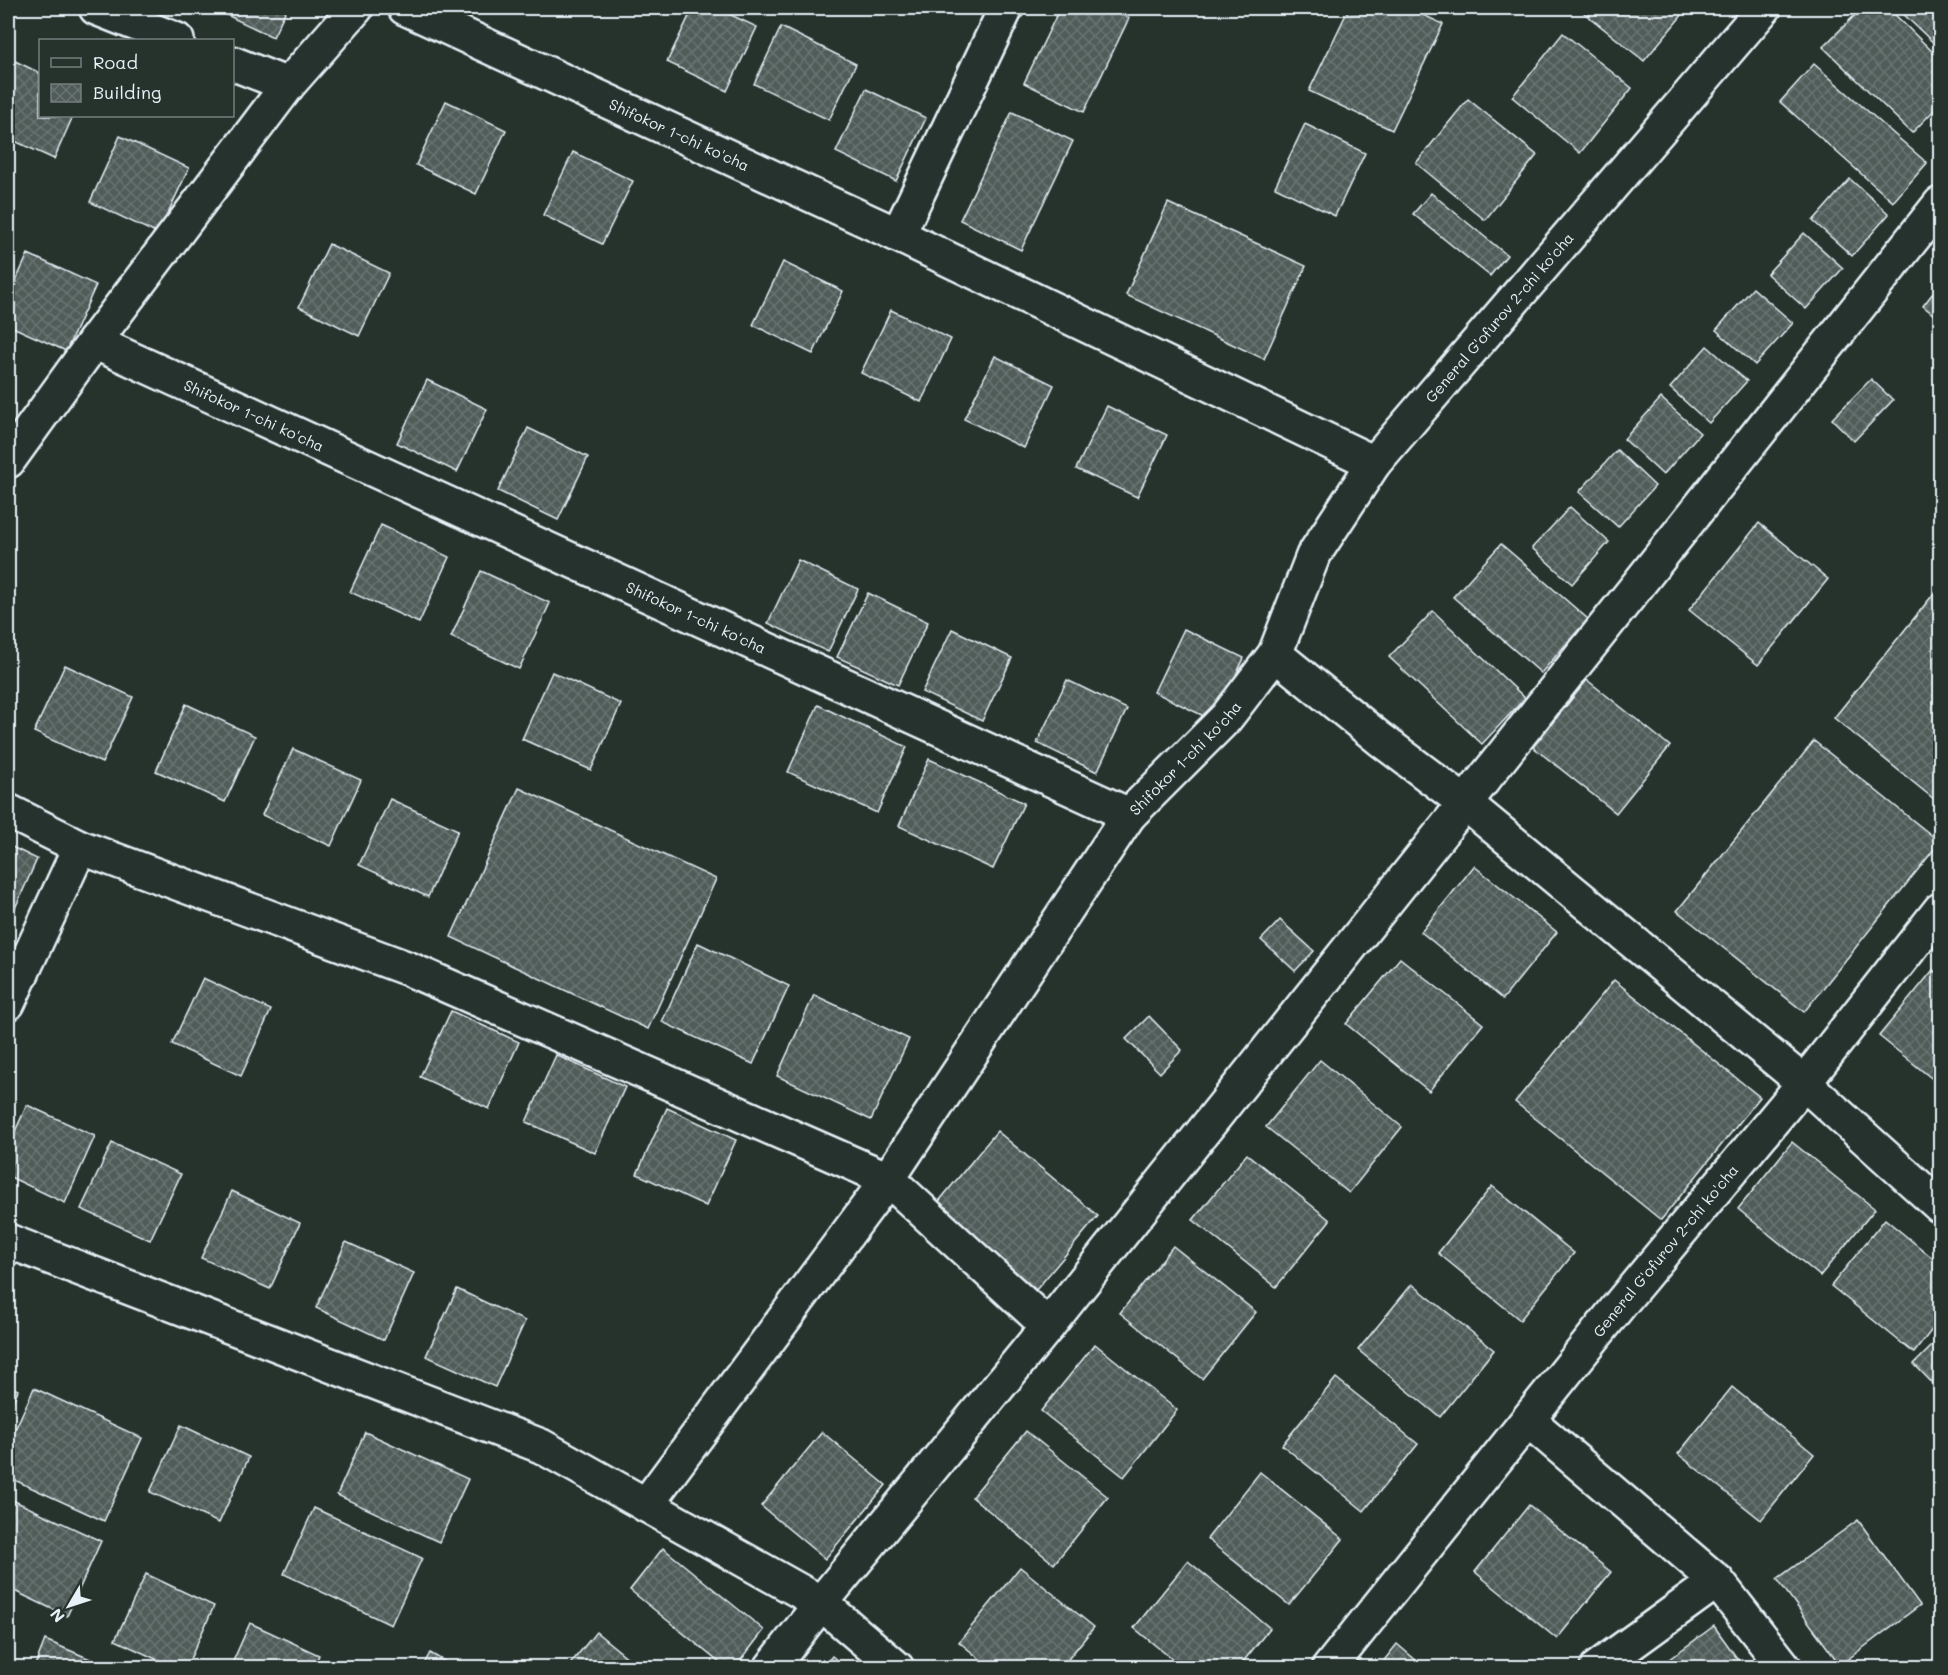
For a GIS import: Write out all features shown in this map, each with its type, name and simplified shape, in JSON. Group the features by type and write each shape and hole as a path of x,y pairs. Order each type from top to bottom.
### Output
{"street":[{"path":"96,8 174,39"},
{"path":"9,458 288,85 356,8"},
{"name":"Shifokor 1-chi ko'cha","path":"405,8 898,235 1374,463"},
{"path":"898,235 1006,8"},
{"name":"General G'ofurov 2-chi ko'cha","path":"1275,654 1313,556 1374,463 1764,8"},
{"path":"234,64 288,85"},
{"path":"771,1668 820,1603 1048,1326 1941,204"},
{"name":"Shifokor 1-chi ko'cha","path":"94,342 1129,815 1226,718 1275,654"},
{"path":"1275,654 1380,739 1465,803 1804,1083 1941,1206"},
{"path":"8,811 80,847 410,969 888,1179 1048,1326"},
{"path":"646,1505 888,1179 1129,815"},
{"path":"8,1003 80,847"},
{"name":"General G'ofurov 2-chi ko'cha","path":"1329,1668 1528,1420 1804,1083 1941,910"},
{"path":"8,1241 541,1446 820,1603 897,1668"},
{"path":"1528,1420 1717,1581 1785,1668"},
{"path":"1597,1668 1717,1581"}],"building":[{"path":"212,8 287,8 273,37"},
{"path":"693,8 716,8 757,27 727,91 667,62"},
{"path":"1060,8 1108,8 1129,18 1084,112 1024,83"},
{"path":"1349,8 1408,8 1443,24 1392,130 1309,91"},
{"path":"1578,8 1688,8 1644,61"},
{"path":"1862,8 1888,8 1940,59 1940,104 1912,133 1823,47"},
{"path":"1897,8 1940,8 1940,49"},
{"path":"781,27 856,64 829,120 754,84"},
{"path":"1563,33 1632,88 1580,153 1512,97"},
{"path":"15,61 39,73 39,117 73,117 54,159 8,138 8,77"},
{"path":"1814,64 1927,163 1893,202 1780,102"},
{"path":"866,89 926,118 896,181 836,152"},
{"path":"1468,99 1537,155 1485,220 1416,163"},
{"path":"446,101 506,130 476,194 416,165"},
{"path":"1012,112 1073,141 1021,250 960,220"},
{"path":"1305,124 1365,153 1335,216 1275,187"},
{"path":"120,136 189,168 158,234 90,202"},
{"path":"573,152 633,181 602,244 543,215"},
{"path":"1850,179 1889,214 1852,256 1813,221"},
{"path":"1431,193 1507,255 1490,276 1413,214"},
{"path":"1168,203 1306,266 1264,359 1126,295"},
{"path":"1804,233 1843,268 1806,309 1767,274"},
{"path":"329,244 389,273 359,336 299,307"},
{"path":"28,254 96,285 66,351 8,325 8,298"},
{"path":"783,262 843,291 813,354 753,325"},
{"path":"1940,284 1940,320 1923,306"},
{"path":"1753,288 1793,323 1755,365 1716,330"},
{"path":"891,310 951,339 921,402 861,373"},
{"path":"1707,346 1747,381 1709,423 1670,388"},
{"path":"995,356 1054,385 1024,448 964,419"},
{"path":"1871,379 1893,400 1854,441 1832,419"},
{"path":"427,380 487,409 457,472 397,443"},
{"path":"1661,398 1700,433 1663,475 1624,439"},
{"path":"1107,406 1167,435 1137,497 1076,469"},
{"path":"528,428 588,457 558,520 498,491"},
{"path":"1617,450 1655,486 1618,527 1579,492"},
{"path":"1570,507 1609,542 1572,584 1532,548"},
{"path":"1759,523 1828,579 1758,665 1689,610"},
{"path":"381,525 449,557 419,623 350,592"},
{"path":"1501,544 1588,619 1541,673 1453,597"},
{"path":"798,560 858,589 828,652 768,623"},
{"path":"481,571 550,603 519,669 451,637"},
{"path":"1940,586 1940,804 1834,718"},
{"path":"868,593 928,622 898,685 837,657"},
{"path":"1433,611 1525,698 1482,744 1389,657"},
{"path":"952,629 1012,658 982,721 922,692"},
{"path":"1184,629 1244,658 1214,721 1154,692"},
{"path":"65,665 133,697 102,763 34,732"},
{"path":"552,672 621,704 591,770 522,739"},
{"path":"1067,680 1127,709 1097,772 1037,743"},
{"path":"1587,680 1670,746 1616,813 1533,747"},
{"path":"186,704 255,736 225,802 156,771"},
{"path":"818,705 907,747 877,813 788,772"},
{"path":"1814,741 1940,842 1804,1012 1677,911"},
{"path":"293,749 361,780 331,846 262,815"},
{"path":"929,759 1024,803 993,869 899,826"},
{"path":"519,788 716,879 648,1029 451,937"},
{"path":"390,799 458,830 428,897 359,865"},
{"path":"8,845 37,859 8,924"},
{"path":"1474,866 1557,932 1503,999 1421,932"},
{"path":"1280,920 1314,951 1295,971 1261,940"},
{"path":"698,943 789,986 753,1064 662,1022"},
{"path":"1400,958 1483,1024 1429,1091 1346,1024"},
{"path":"1933,970 1940,975 1940,1085 1879,1036"},
{"path":"203,978 271,1010 241,1076 172,1044"},
{"path":"1614,980 1760,1097 1661,1220 1515,1102"},
{"path":"814,995 909,1039 871,1120 777,1076"},
{"path":"451,1011 519,1042 489,1109 420,1077"},
{"path":"1149,1016 1182,1050 1160,1073 1126,1039"},
{"path":"556,1055 625,1087 595,1153 526,1122"},
{"path":"1320,1060 1402,1127 1349,1193 1266,1127"},
{"path":"27,1105 95,1136 65,1203 8,1176 8,1147"},
{"path":"667,1108 736,1140 706,1206 637,1174"},
{"path":"997,1131 1098,1216 1036,1290 935,1206"},
{"path":"1792,1142 1875,1209 1820,1276 1738,1209"},
{"path":"112,1143 181,1174 150,1240 81,1209"},
{"path":"1247,1154 1330,1220 1276,1287 1193,1220"},
{"path":"1492,1186 1574,1253 1520,1320 1438,1253"},
{"path":"232,1191 300,1223 270,1289 201,1258"},
{"path":"1885,1219 1940,1264 1940,1319 1914,1353 1831,1286"},
{"path":"346,1242 414,1273 384,1340 316,1308"},
{"path":"1173,1246 1256,1312 1202,1379 1120,1313"},
{"path":"1412,1284 1494,1350 1440,1417 1358,1350"},
{"path":"457,1289 525,1321 495,1387 426,1356"},
{"path":"1940,1338 1940,1391 1914,1364"},
{"path":"1095,1344 1177,1410 1124,1477 1041,1411"},
{"path":"1336,1378 1418,1444 1364,1511 1282,1445"},
{"path":"8,1385 18,1390 8,1413"},
{"path":"1732,1387 1814,1454 1761,1520 1678,1454"},
{"path":"34,1388 142,1438 104,1521 8,1477 8,1445"},
{"path":"181,1425 249,1457 219,1523 150,1492"},
{"path":"1026,1431 1108,1497 1054,1564 972,1497"},
{"path":"365,1432 468,1479 439,1542 337,1495"},
{"path":"822,1432 886,1485 825,1559 761,1506"},
{"path":"1260,1472 1343,1539 1289,1605 1207,1539"},
{"path":"8,1498 101,1541 67,1616 8,1588"},
{"path":"1529,1505 1611,1572 1557,1639 1475,1572"},
{"path":"314,1508 422,1558 391,1625 284,1574"},
{"path":"1858,1520 1920,1605 1840,1665 1777,1579"},
{"path":"663,1548 764,1630 735,1668 726,1668 630,1590"},
{"path":"1188,1561 1270,1628 1238,1668 1183,1668 1134,1628"},
{"path":"1020,1567 1094,1627 1061,1668 991,1668 959,1642"},
{"path":"146,1574 214,1606 186,1668 175,1668 115,1640"},
{"path":"250,1623 319,1655 313,1668 230,1668"},
{"path":"1714,1626 1744,1668 1657,1668"},
{"path":"596,1632 640,1668 567,1668"},
{"path":"45,1640 102,1664 101,1668 34,1668"},
{"path":"1397,1644 1425,1668 1378,1668"},
{"path":"430,1653 456,1668 422,1668"},
{"path":"832,1656 846,1668 822,1668"}]}
